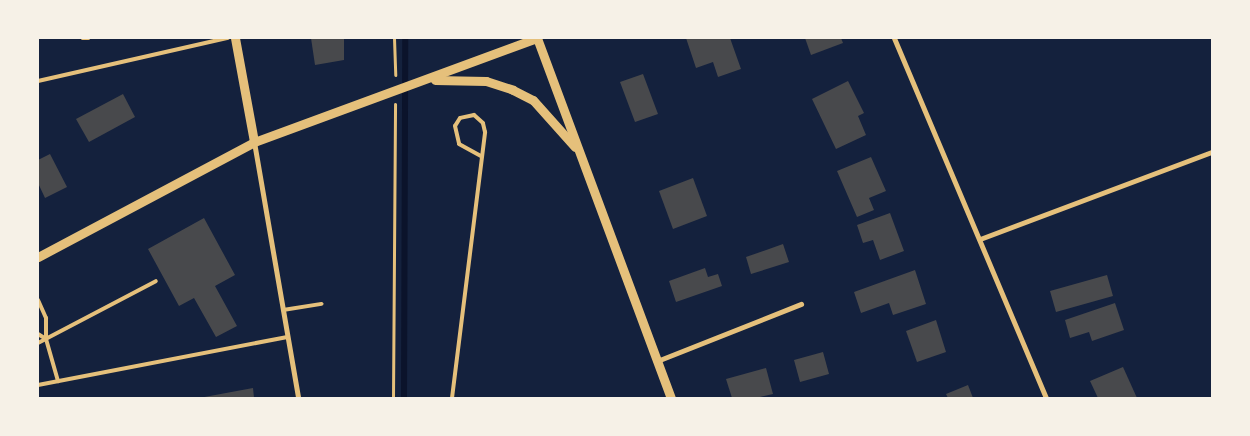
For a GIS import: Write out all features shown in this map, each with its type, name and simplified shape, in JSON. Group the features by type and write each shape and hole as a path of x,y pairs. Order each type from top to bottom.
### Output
{"street":[{"path":"235,38 298,398"},
{"path":"38,257 254,142 537,38 671,398"},
{"path":"894,38 1046,398"},
{"path":"425,80 486,81 513,90 545,111 579,152"},
{"path":"980,239 1212,152"},
{"path":"657,361 801,304"}],"lane":[{"path":"38,81 228,38"},
{"path":"452,398 481,156 483,123 474,115 460,118 455,126 459,144 481,156"},
{"path":"38,344 156,281"},
{"path":"38,300 46,318 46,339 58,381"},
{"path":"283,310 322,304"},
{"path":"38,334 46,339"},
{"path":"38,385 287,337"}],"path":[{"path":"82,38 88,38"},
{"path":"394,38 395,78"},
{"path":"393,398 395,96"}],"building":[{"path":"311,38 344,38 344,60 315,65"},
{"path":"686,38 730,38 741,69 718,77 713,62 696,68"},
{"path":"805,38 841,38 843,43 811,55"},
{"path":"643,74 658,114 635,122 620,82"},
{"path":"848,81 864,113 858,116 866,135 836,149 812,99"},
{"path":"123,94 135,117 89,142 76,119"},
{"path":"50,154 67,187 45,198 38,183 38,160"},
{"path":"871,157 886,191 869,198 874,210 857,217 837,171"},
{"path":"693,178 707,216 673,229 659,191"},
{"path":"890,213 904,251 880,260 873,240 863,243 857,225"},
{"path":"204,218 235,275 215,286 237,326 216,337 194,298 179,306 148,249"},
{"path":"783,244 789,262 751,274 746,257"},
{"path":"705,268 708,277 718,274 722,286 676,302 669,281"},
{"path":"915,270 926,304 893,315 889,303 861,313 854,292"},
{"path":"1107,275 1113,296 1056,312 1050,291"},
{"path":"1115,303 1124,330 1092,341 1089,332 1070,338 1065,320"},
{"path":"936,320 946,352 917,362 906,331"},
{"path":"823,352 829,374 800,382 794,360"},
{"path":"1123,367 1137,398 1098,398 1090,381"},
{"path":"766,368 773,394 756,398 732,398 726,379"},
{"path":"968,385 973,398 948,398 946,394"},
{"path":"253,388 254,398 199,398"}],"waterway":[{"path":"404,398 405,38"}]}
